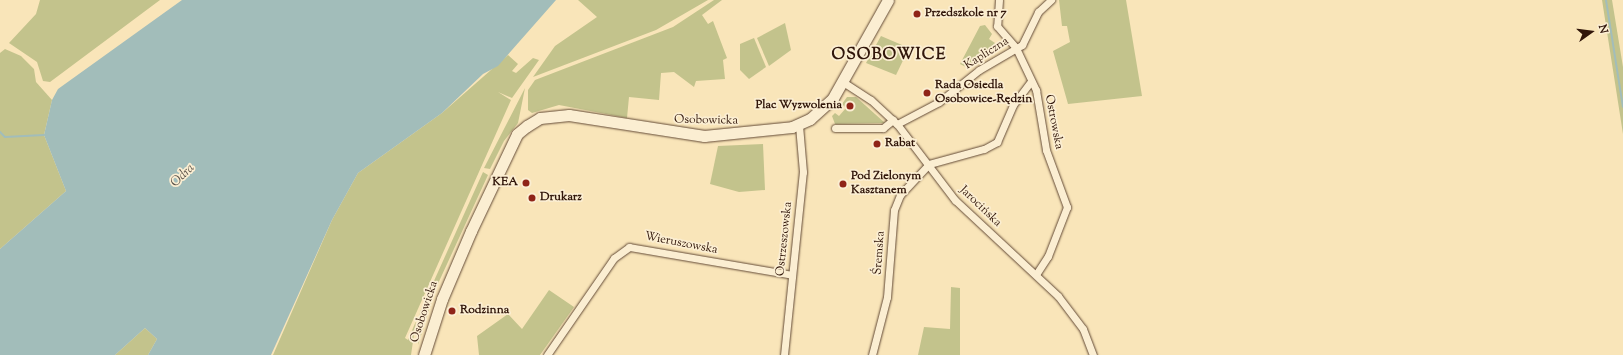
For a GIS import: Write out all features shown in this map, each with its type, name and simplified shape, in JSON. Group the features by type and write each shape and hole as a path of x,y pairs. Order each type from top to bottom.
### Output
{"street":[{"name":"Osobowicka","path":"425,355 450,279 511,147 527,126 540,118 580,115 653,131 704,136 769,132 799,125 825,107 843,82 888,0"},
{"name":"Ostrowska","path":"999,0 997,26 1016,48 1039,101 1046,150 1067,207 1048,256 1037,273"},
{"name":"Kapliczna","path":"895,122 939,102 979,70 1025,41 1038,12 1051,0"},
{"path":"929,164 994,144 1013,105 1031,81"},
{"name":"Jarocińska","path":"843,82 895,122 959,203 1037,273 1077,320 1093,355"},
{"path":"835,128 884,128 895,122"},
{"name":"Ostrzeszowska","path":"784,355 802,172 799,125"},
{"name":"Śremska","path":"872,355 887,297 896,203 917,174 929,164"},
{"name":"Wieruszowska","path":"546,355 614,258 629,247 792,275"}],"green space":[{"path":"40,0 160,0 50,82 43,81 37,62 9,43 36,14"},
{"path":"578,0 708,0 656,30 533,77 555,46 597,17"},
{"path":"714,0 722,0 702,15 708,24 713,21 727,58 723,60 725,79 696,81 694,87 674,72 661,73 659,100 629,97 627,118 559,105 532,113 528,110 528,90 535,80 673,27"},
{"path":"1059,0 1126,0 1142,96 1068,104 1053,51 1070,42 1067,26 1062,26"},
{"path":"1602,0 1612,0 1623,67 1623,134"},
{"path":"785,23 791,50 769,66 757,38"},
{"path":"985,25 992,34 989,39 995,43 987,54 982,52 980,60 975,57 972,67 968,68 960,64 980,26"},
{"path":"881,36 909,48 896,75 866,63"},
{"path":"754,38 766,67 749,79 740,70 740,44"},
{"path":"5,49 21,56 34,69 36,82 52,100 44,135 66,191 0,249 0,53"},
{"path":"508,55 518,64 512,71 516,73 533,58 539,60 512,98 498,92 511,100 405,338 408,340 416,321 411,355 273,355 332,220 358,173 442,113"},
{"path":"525,88 518,123 504,141 490,169 484,168"},
{"path":"847,97 856,97 885,123 835,124 832,116 835,113 839,116 846,108 842,104"},
{"path":"763,144 765,190 739,192 710,184 718,146"},
{"path":"483,172 488,175 436,288 418,345 420,312"},
{"path":"951,287 960,288 960,355 918,355 924,327 950,329"},
{"path":"549,290 574,307 540,355 479,355 477,336 508,314 522,329"},
{"path":"145,328 157,339 148,355 115,355"}],"water":[{"name":"Odra","path":"182,0 556,0 498,66 483,74 442,113 358,173 332,220 271,355 148,355 157,339 145,328 115,355 0,355 0,249 66,191 44,135 52,100 58,89"}],"waterway":[{"path":"1606,0 1623,107"},
{"path":"0,132 5,137 44,135"}],"place":[{"name":"Przedszkole nr 7","path":"917,14"},
{"name":"Rada Osiedla Osobowice-Rędzin","path":"927,93"},
{"name":"Plac Wyzwolenia","path":"850,106"},
{"name":"Rabat","path":"877,144"},
{"name":"KEA","path":"526,183"},
{"name":"Pod Zielonym Kasztanem","path":"843,184"},
{"name":"Drukarz","path":"532,198"},
{"name":"Rodzinna","path":"452,311"}],"district":[{"name":"OSOBOWICE","path":"889,56"}]}
